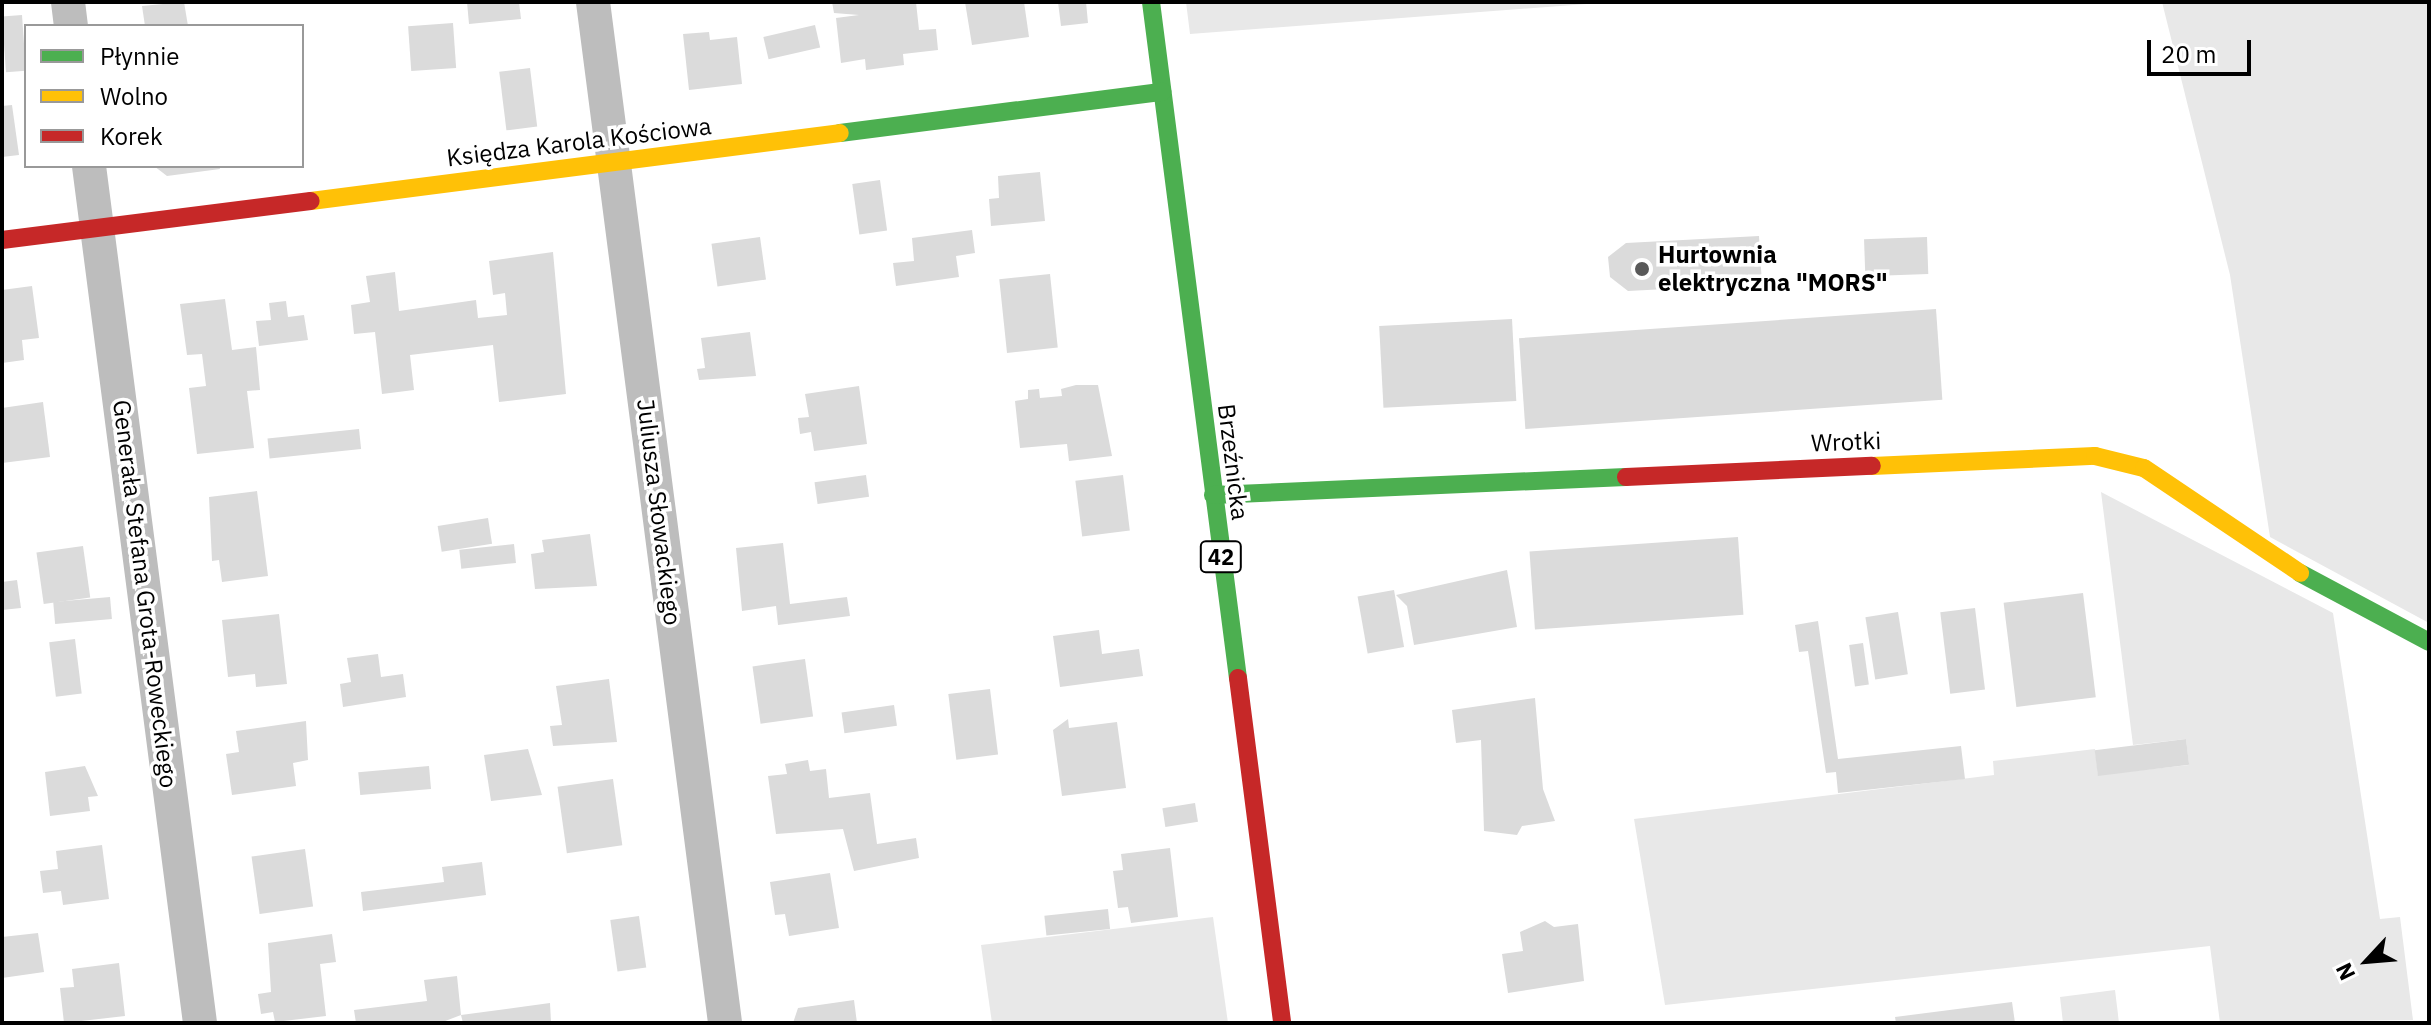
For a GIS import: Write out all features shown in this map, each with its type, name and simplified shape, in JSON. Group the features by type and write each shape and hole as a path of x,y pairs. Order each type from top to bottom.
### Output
{"street":[{"path":"68,2 71,24"},
{"name":"Juliusza Słowackiego","path":"593,2 725,1023"},
{"name":"Brzeźnicka","path":"1151,2 1282,1023"},
{"name":"Księdza Karola Kościowa","path":"2,240 1162,92"},
{"name":"Generała Stefana Grota-Roweckiego","path":"89,168 200,1023"},
{"name":"Wrotki","path":"1213,495 2095,456 2144,468 2274,559 2429,642"}],"shaded area":[{"path":"1186,2 1613,2 1190,34"},
{"path":"2162,2 2429,2 2429,623 2270,537 2230,275"},
{"path":"2101,492 2333,613 2380,919 2400,917 2413,1020 2220,1023 2210,946 1665,1005 1634,819 1994,775 1993,761 2095,749 2098,775 2189,765 2186,739 2133,745"},
{"path":"1213,917 1228,1023 992,1023 981,945"},
{"path":"2115,990 2119,1023 2063,1023 2060,997"}],"building":[{"path":"184,2 188,24 145,24 142,6"},
{"path":"467,2 519,2 521,19 469,24"},
{"path":"832,2 916,2 919,30 936,29 938,50 903,54 904,65 866,70 865,59 841,63 836,18 859,15 834,13"},
{"path":"965,2 1024,2 1029,37 972,45"},
{"path":"1058,2 1086,2 1088,23 1061,26"},
{"path":"22,15 24,71 6,72 2,16"},
{"path":"453,23 456,68 411,71 408,26"},
{"path":"815,25 820,47 769,59 763,37"},
{"path":"709,32 710,40 737,37 742,84 689,90 683,34"},
{"path":"530,68 537,127 506,130 499,72"},
{"path":"12,105 19,155 2,157 2,106"},
{"path":"157,168 220,169 167,176"},
{"path":"1040,172 1045,221 991,226 989,199 999,198 998,176"},
{"path":"880,180 887,231 859,234 852,184"},
{"path":"972,230 975,253 956,256 959,277 896,286 893,263 914,261 912,238"},
{"path":"1759,236 1762,284 1628,291 1610,277 1608,257 1626,243"},
{"path":"760,237 766,280 717,286 711,244"},
{"path":"1927,237 1928,274 1865,276 1864,239"},
{"path":"553,252 566,394 499,402 493,345 410,355 414,390 382,394 375,332 354,334 351,305 370,302 366,276 395,272 399,311 476,300 478,318 507,315 505,293 493,295 489,261"},
{"path":"1050,274 1058,348 1007,353 999,279"},
{"path":"32,286 39,338 22,340 24,360 2,363 2,290"},
{"path":"225,299 232,350 256,347 260,390 247,391 254,448 197,454 189,388 206,386 202,354 187,355 180,304"},
{"path":"286,301 288,317 304,315 308,340 259,346 256,321 271,320 269,303"},
{"path":"1936,309 1942,400 1525,429 1519,338"},
{"path":"1512,319 1516,401 1383,408 1379,326"},
{"path":"750,332 756,376 699,380 697,369 705,368 701,338"},
{"path":"1098,385 1112,456 1069,461 1067,444 1020,448 1015,401 1028,399 1028,390 1039,389 1040,398 1062,396 1061,389"},
{"path":"859,386 867,444 814,451 811,432 800,434 798,418 809,417 805,394"},
{"path":"43,402 50,457 2,463 2,408"},
{"path":"359,429 361,449 270,459 268,439"},
{"path":"866,475 869,497 818,504 815,482"},
{"path":"1123,475 1130,531 1082,536 1075,481"},
{"path":"257,491 268,576 222,582 219,560 212,561 209,497"},
{"path":"488,518 492,544 442,552 438,526"},
{"path":"590,534 597,586 535,589 531,554 544,552 542,540"},
{"path":"1738,537 1743,615 1535,629 1530,552"},
{"path":"783,543 790,604 847,597 850,616 778,625 776,606 742,611 736,548"},
{"path":"514,544 516,563 461,569 459,550"},
{"path":"83,546 90,597 44,604 36,553"},
{"path":"1507,570 1517,627 1414,645 1407,606 1396,595"},
{"path":"17,580 21,608 2,610 2,582"},
{"path":"1394,590 1404,647 1368,654 1358,596"},
{"path":"2083,593 2096,697 2016,707 2004,603"},
{"path":"110,597 112,619 55,624 53,602"},
{"path":"1975,608 1985,689 1950,694 1940,612"},
{"path":"1898,612 1908,674 1875,679 1865,617"},
{"path":"279,614 287,684 256,687 255,674 228,677 222,620"},
{"path":"1818,621 1838,759 1961,746 1965,779 1838,793 1836,772 1826,773 1808,651 1799,652 1795,625"},
{"path":"1099,630 1102,654 1139,649 1143,676 1060,687 1053,636"},
{"path":"75,639 82,694 56,697 49,642"},
{"path":"1863,643 1869,685 1855,687 1849,645"},
{"path":"378,654 381,677 403,674 406,697 343,707 340,684 351,682 347,658"},
{"path":"805,659 813,716 761,724 753,666"},
{"path":"609,679 617,742 553,746 550,726 562,725 556,686"},
{"path":"990,689 998,755 956,760 948,694"},
{"path":"1535,698 1543,789 1555,821 1522,826 1517,835 1484,831 1481,740 1456,743 1452,710"},
{"path":"894,705 897,726 844,733 842,712"},
{"path":"1068,719 1069,728 1117,722 1126,788 1062,796 1053,730"},
{"path":"306,721 308,760 293,763 296,786 232,795 226,754 239,752 236,731"},
{"path":"2186,739 2189,765 2098,776 2095,750"},
{"path":"528,749 542,795 491,801 484,755"},
{"path":"808,760 810,771 826,769 829,798 870,793 877,844 916,838 919,858 854,871 843,829 776,834 768,776 787,774 785,764"},
{"path":"85,766 98,796 88,797 90,811 50,816 45,772"},
{"path":"429,766 431,789 360,795 358,772"},
{"path":"613,779 622,845 567,853 558,787"},
{"path":"1195,803 1198,822 1165,827 1162,808"},
{"path":"102,845 109,899 63,905 61,891 43,893 40,871 58,869 56,851"},
{"path":"1170,848 1178,917 1131,923 1128,907 1118,908 1113,871 1123,870 1121,854"},
{"path":"305,849 313,906 260,914 252,857"},
{"path":"482,862 486,895 363,911 361,892 444,882 442,867"},
{"path":"830,873 839,928 789,936 785,914 775,915 770,882"},
{"path":"1108,909 1110,929 1046,936 1044,916"},
{"path":"639,916 646,967 618,972 610,920"},
{"path":"1545,921 1554,927 1578,924 1584,981 1508,993 1502,954 1523,951 1520,932"},
{"path":"38,933 44,972 2,978 2,937"},
{"path":"332,934 336,962 320,964 326,1016 275,1022 273,1012 261,1014 258,994 271,992 268,943"},
{"path":"119,963 125,1016 64,1023 60,988 74,987 72,969"},
{"path":"457,976 461,1015 440,1023 356,1023 354,1010 427,1001 424,980"},
{"path":"854,1000 857,1023 793,1023 798,1008"},
{"path":"2012,1002 2015,1023 1896,1023 1895,1017"},
{"path":"550,1003 551,1023 463,1023 461,1015"}],"traffic: fast":[{"path":"1151,2 1238,678"},
{"path":"840,133 1162,92"},
{"path":"1213,495 1626,477"},
{"path":"2300,573 2429,642"}],"traffic: slow":[{"path":"311,201 840,133"},
{"path":"1872,466 2095,456 2144,468 2300,573"}],"traffic: jam":[{"path":"2,240 311,201"},
{"path":"1626,477 1872,466"},
{"path":"1238,678 1282,1023"}],"place":[{"name":"Hurtownia elektryczna \"MORS\"","path":"1642,269"}]}
